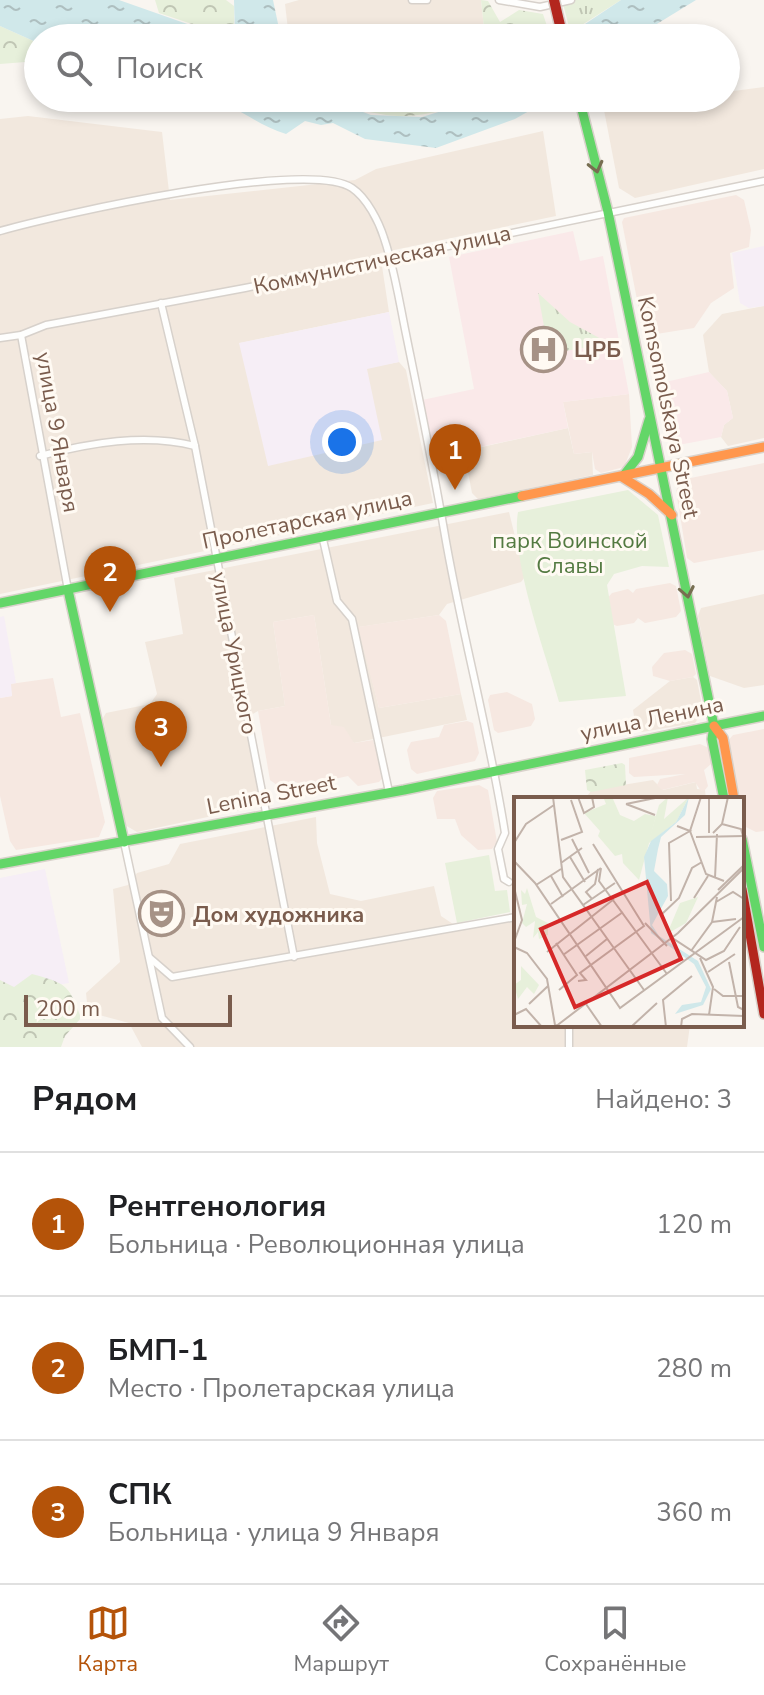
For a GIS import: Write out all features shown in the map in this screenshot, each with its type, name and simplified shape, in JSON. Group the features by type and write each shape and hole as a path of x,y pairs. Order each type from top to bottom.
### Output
{"main road":[{"path":"554,0 560,24"},
{"name":"Komsomolskaya Street","path":"583,112 608,212 714,726"},
{"path":"649,420 633,468 622,477 649,494 672,515"},
{"name":"Пролетарская улица","path":"0,603 764,447"},
{"name":"улица 9 Января","path":"68,590 124,842"},
{"name":"улица Ленина","path":"494,771 764,716"},
{"path":"714,726 712,739 724,797"},
{"path":"714,726 723,738 734,797"},
{"name":"Lenina Street","path":"0,864 494,771"},
{"path":"744,849 764,947"},
{"path":"744,900 764,1014"}],"street":[{"path":"412,0 427,0"},
{"path":"499,0 540,7 571,0"},
{"path":"0,231 142,199 317,179 344,185 365,201 379,226 389,257 494,771 505,833 498,849 504,879 509,882"},
{"name":"Коммунистическая улица","path":"0,338 21,335 46,325 764,181"},
{"name":"улица Урицкого","path":"161,303 195,446 294,957"},
{"name":"улица 9 Января","path":"21,335 40,456 68,590"},
{"path":"40,456 125,441 175,441 195,446"},
{"path":"322,535 337,601 352,619 389,792"},
{"name":"улица 9 Января","path":"124,842 162,1018 190,1047"},
{"path":"150,958 172,977 514,916"}],"shaded area":[{"path":"299,0 481,0 484,24 287,24 285,4"},
{"path":"764,87 764,169 635,198 619,188 604,112 740,112 740,90"},
{"path":"28,116 162,132 170,200 355,180 376,169 543,131 556,216 380,253 389,312 240,343 367,368 399,362 406,370 433,503 0,594 0,119"},
{"path":"736,195 744,200 751,230 749,247 730,253 734,288 711,303 694,328 644,336 622,222 624,218"},
{"name":"ЦРБ","path":"573,231 580,261 603,256 629,394 563,402 568,428 434,457 422,400 474,389 449,257"},
{"path":"764,246 764,306 749,308 740,303 732,253"},
{"path":"764,306 764,438 728,446 721,437 724,425 733,418 727,391 709,372 703,335 722,314"},
{"path":"389,312 399,362 367,369 382,440 268,466 239,343"},
{"path":"709,372 727,391 733,418 724,425 721,437 673,446 665,439 657,391 661,383"},
{"path":"629,394 632,447 624,467 601,473 595,469 592,452 574,454 563,402"},
{"path":"568,428 574,454 592,452 593,475 478,499 472,493 464,451"},
{"path":"764,463 764,550 694,563 687,558 676,491 681,480"},
{"path":"509,512 525,577 521,582 447,604 439,615 359,627 379,708 461,694 467,720 354,743 331,725 314,615 273,622 285,706 258,711 244,719 259,797 255,807 137,832 125,825 103,718 106,713 150,704 157,694 145,642 183,634 174,578"},
{"path":"670,583 676,586 681,611 676,617 645,623 638,618 634,623 617,626 610,623 606,600 612,593 628,589 633,593 636,589"},
{"path":"764,594 764,685 744,688 710,676 698,616 701,608"},
{"path":"314,615 331,725 344,727 354,743 373,740 384,776 379,782 358,786 348,776 303,786 296,782 277,785 270,780 258,711 285,706 273,622"},
{"path":"439,615 446,621 461,694 379,708 358,627"},
{"path":"4,616 16,683 11,684 12,696 0,698 0,617"},
{"path":"685,650 692,654 696,674 693,677 670,681 653,676 652,667 664,653"},
{"path":"693,677 697,680 703,711 695,723 642,732 636,728 633,710 670,681"},
{"path":"53,678 61,717 80,713 105,822 99,837 16,850 10,841 0,796 0,698 12,696 10,684"},
{"path":"507,692 532,704 535,719 531,726 498,733 494,730 488,700 490,695"},
{"path":"467,721 473,723 479,753 475,761 417,774 411,769 407,750 411,742 439,737 444,725"},
{"path":"764,729 764,831 756,832 746,827 744,797 739,797 727,742 733,735"},
{"path":"700,744 709,748 711,764 704,770 708,786 705,790 701,791 695,782 662,790 657,785 660,779 685,774 634,777 629,773 629,758"},
{"path":"653,780 663,790 696,782 697,789 705,790 706,797 582,797 592,790"},
{"path":"479,785 488,790 497,842 492,849 478,850 461,835 455,819 437,819 433,798 437,791"},
{"path":"316,817 317,843 330,894 361,901 434,886 441,916 459,928 514,920 514,1027 690,1027 687,1047 142,1047 129,1023 88,1012 86,993 120,962 113,889 128,885 137,873 169,864 180,844"},
{"path":"45,869 69,983 0,996 0,878"}],"green space":[{"path":"155,0 226,0 234,6 234,24 192,24 159,13"},
{"path":"481,0 488,1 500,22 519,10 543,14 546,24 484,24"},
{"path":"562,0 621,0 583,24 568,24"},
{"path":"0,26 24,37 24,62 0,64"},
{"path":"370,112 436,112 422,115"},
{"path":"538,293 570,322 603,340 604,344 549,354"},
{"name":"парк Воинской Славы","path":"628,490 658,515 669,567 642,566 614,574 607,585 626,696 559,702 524,580 519,555 518,512"},
{"path":"625,765 626,785 591,792 587,790 585,770"},
{"path":"489,855 495,891 507,890 510,912 457,923 445,863"},
{"path":"32,974 64,986 81,1018 65,1036 61,1047 0,1047 0,980 14,987"}],"water":[{"path":"0,0 119,0 187,24 24,24 24,37 0,26"},
{"path":"234,0 273,0 278,24 235,24"},
{"path":"621,0 696,0 657,24 585,24"},
{"path":"242,112 363,112 422,117 438,112 527,112 436,148 365,139 333,123 321,125 305,121 286,134"}],"traffic: fast":[{"path":"583,112 608,212 714,726 712,739 724,797"},
{"path":"624,475 638,457 649,420"},
{"path":"0,603 522,496"},
{"path":"68,590 124,842"},
{"path":"714,726 764,716"},
{"path":"0,864 404,790 714,726"},
{"path":"744,849 764,947"}],"traffic: slow":[{"path":"522,496 764,447"},
{"path":"622,477 649,494 672,515"},
{"path":"714,726 723,738 734,797"}],"traffic: jam":[{"path":"554,0 560,24"},
{"path":"744,900 764,1014"}],"place":[{"name":"ЦРБ","path":"543,349"},
{"name":"Рентгенология","path":"455,490"},
{"name":"БМП-1","path":"110,612"},
{"name":"СПК","path":"161,767"},
{"name":"Дом художника","path":"162,914"}]}
